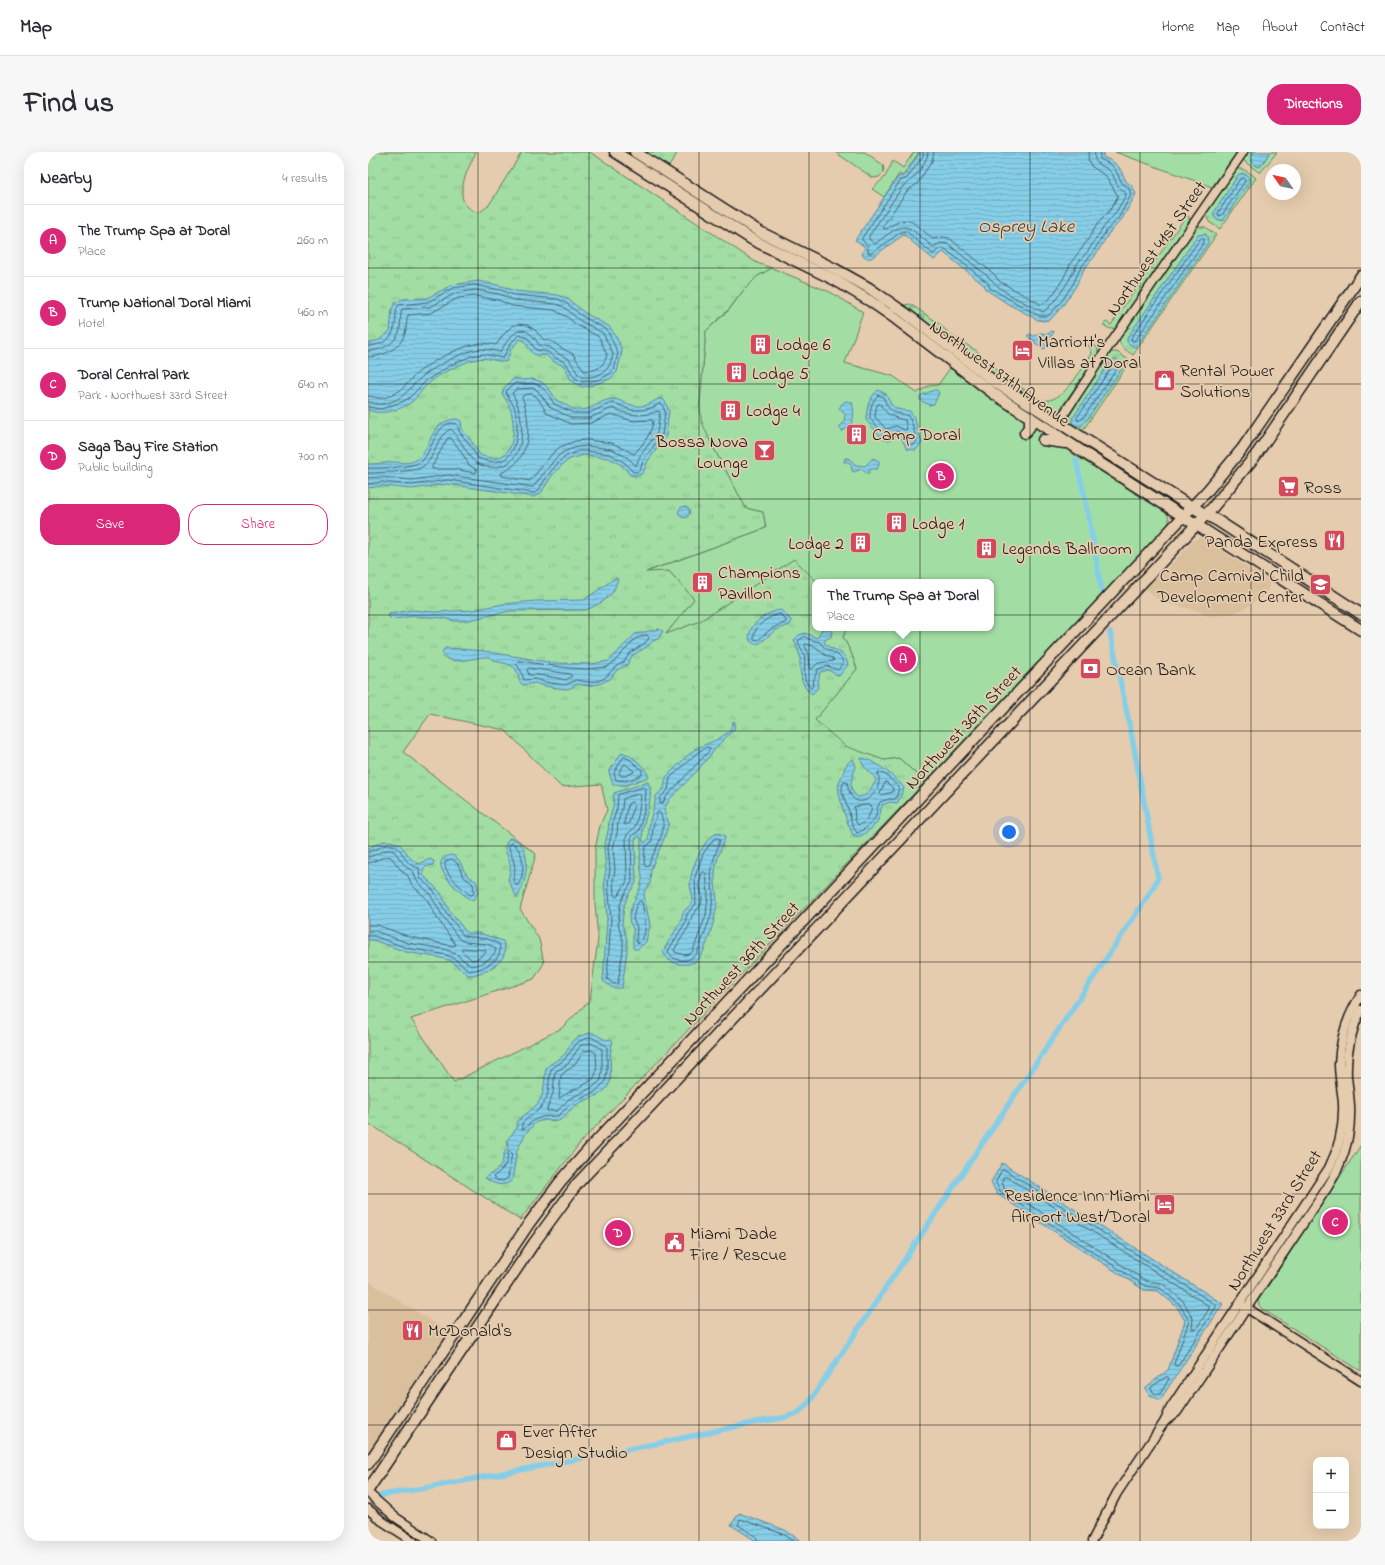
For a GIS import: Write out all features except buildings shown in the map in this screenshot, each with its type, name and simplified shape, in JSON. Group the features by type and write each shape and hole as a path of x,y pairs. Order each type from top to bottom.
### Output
{"main road":[{"name":"Northwest 87th Avenue","path":"615,152 753,240 882,303 985,388 1069,444 1361,630"},
{"name":"Northwest 87th Avenue","path":"635,152 760,232 835,269 984,375 1361,614"},
{"name":"Northwest 36th Street","path":"522,1234 562,1179 670,1062 1193,507 1234,459 1361,276"},
{"name":"Northwest 36th Street","path":"534,1243 577,1184 1206,515 1247,468 1361,301"},
{"path":"1284,414 1280,408 1285,387"},
{"path":"1026,433 1030,426 1030,417"},
{"path":"1043,440 1069,444"},
{"path":"1098,462 1115,465 1127,471 1134,471"},
{"path":"1133,592 1132,585 1138,566"},
{"path":"1123,602 1126,588 1124,580"},
{"path":"1326,608 1333,597"},
{"path":"934,782 944,793"},
{"path":"827,896 837,907"},
{"path":"774,952 784,963"},
{"path":"718,1012 728,1022"},
{"path":"670,1062 680,1073"},
{"path":"368,1464 522,1234 534,1243 368,1492"},
{"path":"486,1288 486,1302 490,1309"},
{"path":"459,1329 466,1331 478,1327"},
{"path":"459,1329 461,1337 460,1353"},
{"path":"438,1360 450,1368"}],"street":[{"name":"Northwest 41st Street","path":"1058,423 1107,349 1243,152"},
{"name":"Northwest 33rd Street","path":"1092,1541 1118,1493 1165,1421 1177,1412 1320,1184 1333,1160 1339,1141 1342,1122 1339,1074 1341,1045 1348,1022 1361,995"},
{"name":"Northwest 33rd Street","path":"1243,1306 1329,1184 1343,1157 1347,1144 1350,1121 1347,1073 1348,1051 1354,1025 1361,1010"},
{"path":"1243,1306 1361,1381"},
{"path":"368,1492 398,1519 431,1541"},
{"path":"368,1509 382,1521 413,1541"}],"shaded area":[{"path":"1201,537 1269,582 1268,589 1258,600 1244,609 1230,614 1213,616 1165,603 1147,590 1146,587 1154,579 1164,572 1195,539"},
{"path":"368,1281 449,1332 368,1453"}],"green space":[{"path":"368,152 476,152 464,180 462,195 464,202 468,207 479,213 489,205 522,152 590,152 757,263 772,268 758,276 743,291 730,308 706,331 700,404 712,445 746,508 763,512 766,528 648,571 669,571 694,599 667,633 700,621 795,558 814,579 812,579 812,631 846,631 843,637 851,652 857,669 816,719 884,760 899,758 925,782 581,1142 520,1220 368,1123","holes":["430,714 505,730 561,787 601,784 607,810 600,825 595,850 595,903 598,939 590,1000 562,1028 454,1082 411,1019 534,979 544,963 539,939 520,909 536,854 403,752"]},
{"path":"643,152 678,152 668,168"},
{"path":"835,152 865,152 883,165 884,172 879,177 873,178"},
{"path":"914,152 919,152 903,176 899,174 884,197 872,189 885,177 893,161 903,168"},
{"path":"1115,152 1237,152 1212,187"},
{"path":"1246,152 1254,152 1250,159 1260,167 1270,152 1277,152 1267,164 1265,164 1265,167 1260,173 1244,161 1243,157"},
{"path":"1236,169 1245,170 1256,178 1220,229 1209,222 1205,213 1232,172"},
{"path":"1184,214 1189,217 1190,221 1116,328 1111,329 1103,325 1106,322 1111,325 1184,219 1182,217"},
{"path":"1197,226 1205,227 1216,235 1133,355 1121,345 1119,339 1120,336 1193,229"},
{"path":"772,268 830,292 863,312 845,363 893,376 917,393 928,386 938,385 950,368 1041,430 1059,445 1166,513 1169,518 1166,527 925,782 899,758 884,760 845,746 815,720 857,669 851,652 843,637 846,631 994,631 994,579 814,579 794,559 700,621 666,634 694,599 669,571 646,572 766,528 763,512 746,508 712,445 701,420 700,404 706,331 729,310 743,291 758,276"},
{"path":"910,304 937,322 952,336 977,351 996,370 1025,390 1018,393 900,306"},
{"path":"1091,343 1097,347 1097,356 1058,412 1054,414 1018,393 1025,390 1041,400 1049,400 1057,397 1071,384 1092,354 1091,349 1088,346"},
{"path":"1117,352 1130,361 1081,433 1068,423 1068,418 1108,354"},
{"path":"1361,1145 1361,1371 1262,1309 1258,1301"}],"water":[{"name":"Osprey Lake","path":"920,152 1104,152 1103,157 1112,161 1119,167 1126,181 1132,186 1136,194 1122,219 1109,233 1095,256 1084,269 1076,286 1064,304 1051,319 1044,321 1038,320 1008,304 985,289 985,286 943,252 934,260 904,235 871,258 862,255 865,247 855,240 898,177 904,176"},
{"path":"1254,152 1270,152 1260,167 1254,165 1250,158"},
{"path":"1242,173 1247,175 1249,182 1223,221 1216,219 1213,214 1238,175"},
{"path":"1206,234 1208,243 1137,346 1134,347 1127,342 1127,338 1198,235"},
{"path":"478,281 502,286 515,291 558,295 568,299 585,313 610,327 619,342 622,352 617,372 610,379 590,386 582,387 571,380 564,366 552,361 546,355 533,354 525,342 520,339 511,349 507,361 504,362 484,358 471,361 438,376 426,386 414,400 404,407 386,412 374,412 368,410 368,343 379,340 390,331 392,309 395,303 403,299 427,298 452,285"},
{"path":"1051,331 1054,332 1047,342 1049,344 1043,349 1027,336 1029,334 1034,336 1041,333 1048,334"},
{"path":"1116,359 1122,363 1123,367 1086,421 1080,427 1072,423 1072,419 1111,360"},
{"path":"514,378 523,380 533,379 542,382 550,390 557,401 577,410 587,409 603,401 612,399 641,406 647,405 661,398 665,401 669,411 666,436 648,461 643,473 638,476 630,475 623,466 609,458 584,455 570,459 562,465 551,477 541,493 534,497 447,484 412,489 382,486 368,488 368,464 393,462 406,463 414,461 424,452 437,428 443,423 451,420 457,419 461,421 462,429 480,455 489,458 502,456 511,445 513,438 513,421 510,408 502,394 504,388"},
{"path":"878,390 886,394 892,405 897,409 910,411 916,422 922,443 916,450 907,449 901,438 896,435 889,441 883,439 866,420 869,404 872,397"},
{"path":"937,390 939,393 934,404 929,405 920,400 920,396"},
{"path":"845,401 852,402 854,415 852,423 842,431 840,426 844,423 845,414 839,409"},
{"path":"845,458 848,458 856,465 865,466 873,458 879,461 879,465 877,469 870,469 868,474 861,469 855,472 852,471 851,464 844,462"},
{"path":"684,506 688,508 690,512 688,516 684,518 680,516 678,512 680,508"},
{"path":"615,578 618,579 613,592 604,601 586,610 510,611 464,621 414,616 395,619 388,616 389,614 412,610 434,612 472,610 503,604 536,601 584,600"},
{"path":"781,610 792,621 790,625 776,630 760,643 755,644 750,641 749,635 754,624 764,616"},
{"path":"659,629 663,631 658,639 632,656 627,665 617,670 610,679 599,684 588,686 577,684 571,688 565,689 535,683 523,685 513,667 488,657 456,661 445,657 442,652 445,648 449,648 483,651 554,663 591,664 609,661 635,634"},
{"path":"821,631 831,631 831,636 824,642 831,648 841,653 848,665 839,676 828,670 820,672 817,689 812,694 806,689 802,681 800,656 794,640 799,635 805,633 817,638"},
{"path":"733,721 735,722 734,730 722,741 697,771 669,800 664,810 669,823 651,869 650,884 645,890 644,895 650,925 646,942 638,949 634,949 633,947 633,928 629,918 642,881 640,863 641,838 639,836 635,839 636,883 628,895 624,906 622,924 627,939 627,951 622,988 613,988 603,981 607,919 604,880 606,870 604,848 613,807 614,793 648,782 650,788 650,800 643,832 643,842 646,842 656,796 664,788 666,777 695,749 718,739 730,731"},
{"path":"622,752 631,756 638,762 649,777 626,785 613,785 609,772"},
{"path":"861,758 866,759 884,769 904,788 897,803 890,802 883,805 880,816 874,826 859,837 853,835 843,809 839,794 839,782 846,766 853,759 856,766 851,783 852,790 858,797 866,795 876,780 865,767 861,761"},
{"path":"718,833 724,835 725,838 715,873 717,903 713,925 707,943 704,951 697,961 686,964 674,963 667,958 663,951 681,921 683,912 693,902 690,883 695,862 707,841"},
{"path":"509,838 517,841 523,847 526,854 526,873 524,883 517,898 508,880 510,867 505,849"},
{"path":"384,841 398,843 414,861 419,864 430,859 434,861 433,865 425,867 423,875 441,893 449,910 467,933 479,933 503,941 505,951 500,961 496,965 486,971 469,976 451,961 406,952 373,940 368,940 368,848"},
{"path":"452,855 458,859 468,876 477,882 478,893 474,899 471,900 459,891 446,877 442,870 441,863 444,858"},
{"path":"591,1032 606,1040 611,1039 613,1041 611,1051 610,1081 608,1086 601,1093 575,1106 559,1121 546,1120 536,1122 526,1133 517,1150 512,1181 502,1185 485,1178 501,1165 504,1153 508,1147 507,1140 517,1128 517,1121 533,1108 540,1099 544,1088 546,1068 565,1054 574,1039"},
{"path":"1002,1163 1223,1304 1160,1400 1150,1395 1145,1388 1168,1370 1185,1321 1177,1307 1158,1291 1144,1290 997,1194 991,1182"},
{"path":"739,1513 785,1530 801,1541 756,1541 731,1525"}],"waterway":[{"path":"1076,460 1086,502 1102,592"},
{"path":"382,1495 655,1444 757,1422 783,1418 798,1413 810,1401 1152,890 1158,878 1133,742 1110,632"}],"place":[{"name":"Lodge 6","path":"761,344"},
{"name":"Marriott's Villas at Doral","path":"1022,351"},
{"name":"Lodge 5","path":"737,373"},
{"name":"Rental Power Solutions","path":"1164,380"},
{"name":"Lodge 4","path":"731,410"},
{"name":"Camp Doral","path":"856,434"},
{"name":"Bossa Nova Lounge","path":"764,451"},
{"name":"Trump National Doral Miami","path":"941,476"},
{"name":"Ross","path":"1289,487"},
{"name":"Lodge 1","path":"896,523"},
{"name":"Panda Express","path":"1334,541"},
{"name":"Lodge 2","path":"860,543"},
{"name":"Legends Ballroom","path":"986,548"},
{"name":"Champions Pavillon","path":"703,582"},
{"name":"Camp Carnival Child Development Center","path":"1320,585"},
{"name":"The Trump Spa at Doral","path":"903,659"},
{"name":"Ocean Bank","path":"1091,669"},
{"name":"Residence Inn Miami Airport West/Doral","path":"1165,1205"},
{"name":"Doral Central Park","path":"1335,1222"},
{"name":"Saga Bay Fire Station","path":"618,1233"},
{"name":"Miami Dade Fire / Rescue","path":"675,1243"},
{"name":"McDonald's","path":"413,1330"},
{"name":"Ever After Design Studio","path":"506,1441"}]}
